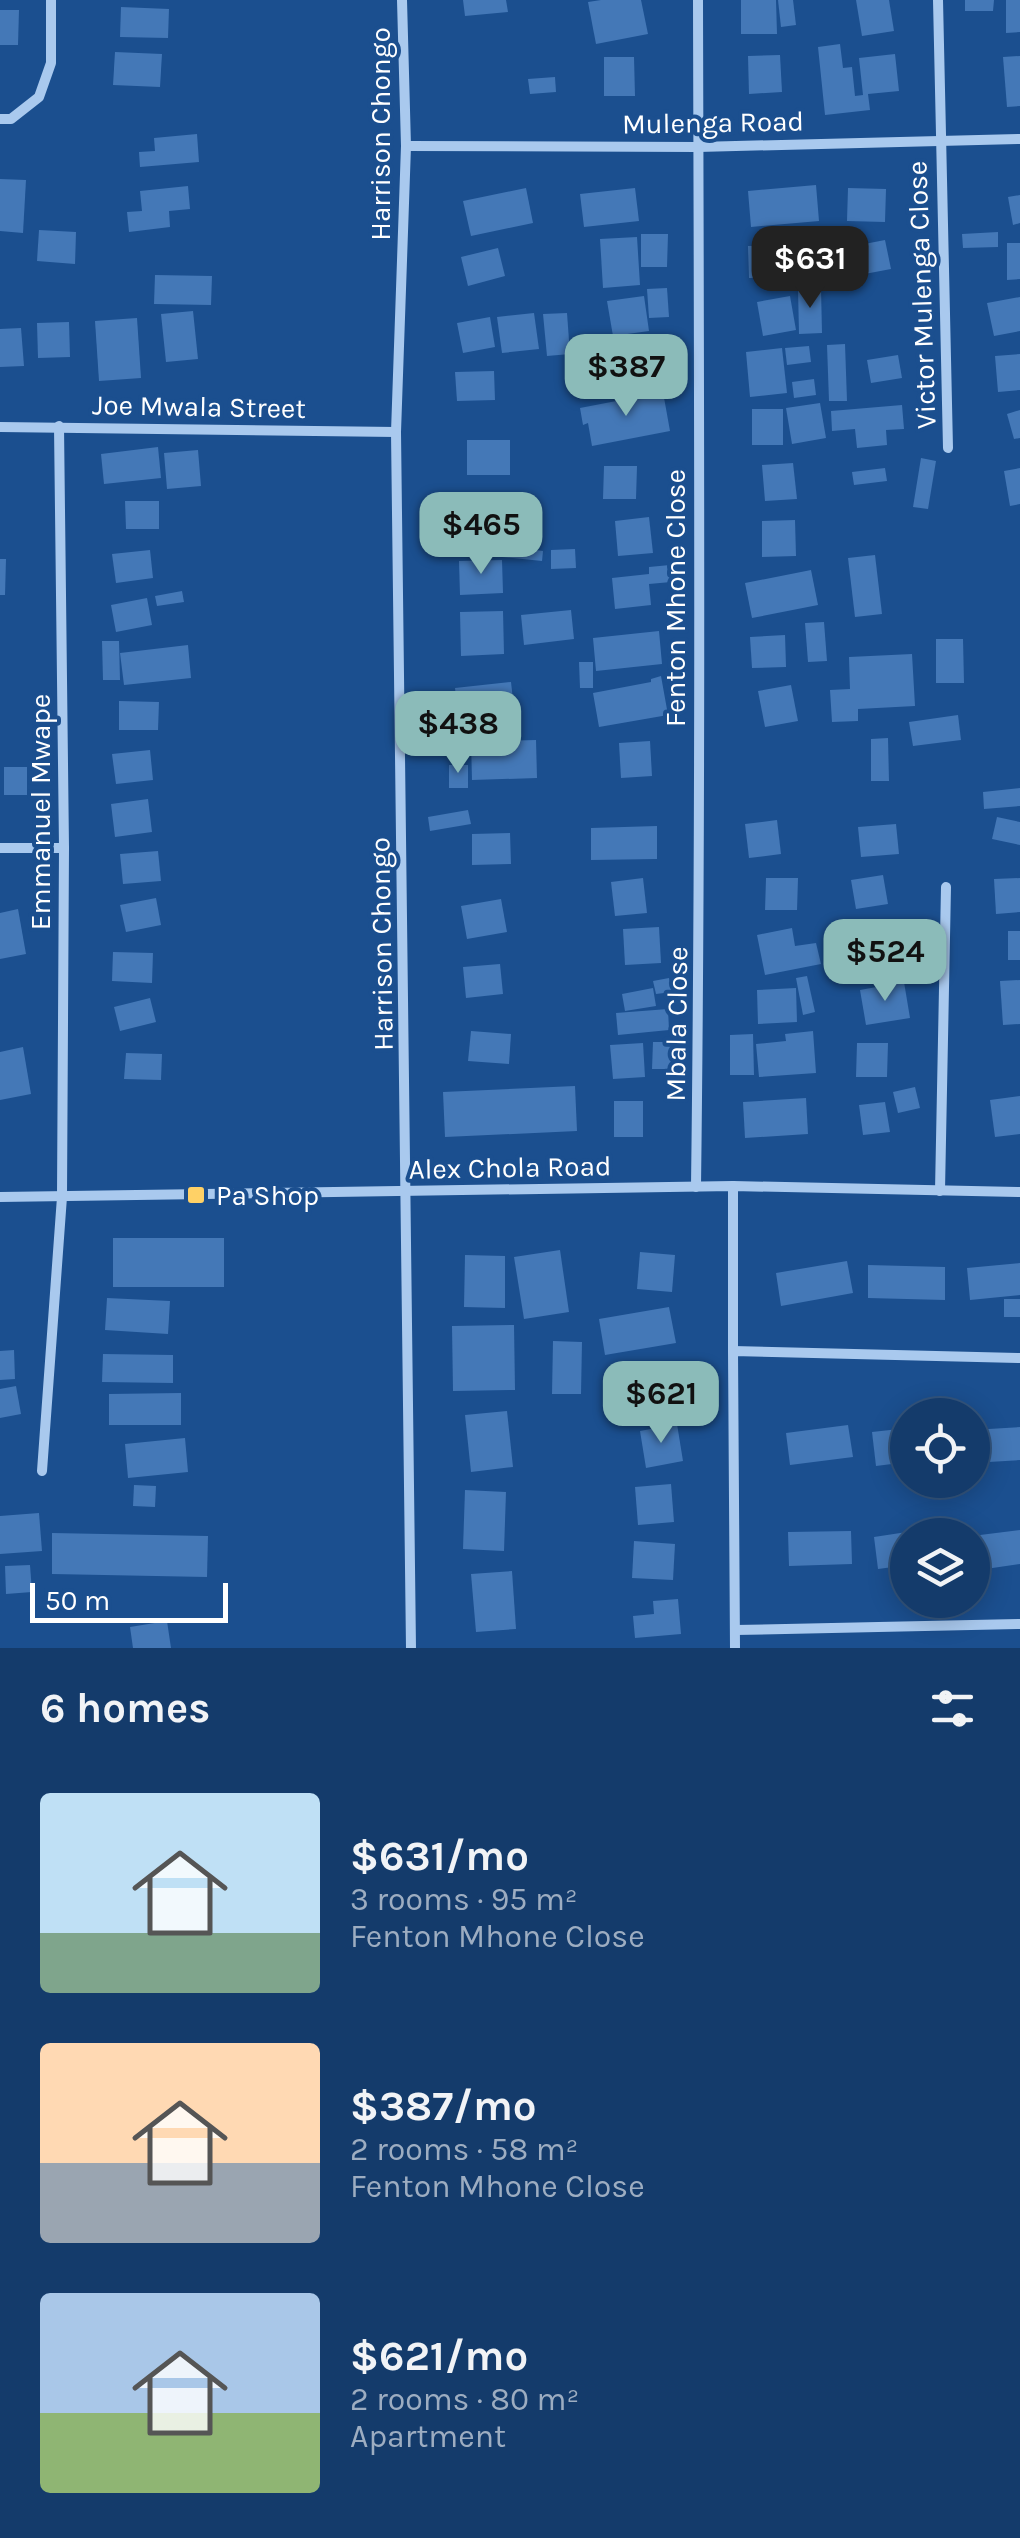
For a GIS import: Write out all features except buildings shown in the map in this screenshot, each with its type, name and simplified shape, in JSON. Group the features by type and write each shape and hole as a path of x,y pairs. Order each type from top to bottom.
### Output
{"street":[{"path":"0,118 10,118 40,96 51,62 51,0"},
{"name":"Harrison Chongo","path":"402,0 406,146 396,432 411,1648"},
{"name":"Fenton Mhone Close","path":"698,0 700,860"},
{"name":"Victor Mulenga Close","path":"938,0 948,448"},
{"name":"Mulenga Road","path":"406,146 698,147 1020,140"},
{"name":"Emmanuel Mwape","path":"42,1471 62,1197 60,426"},
{"name":"Joe Mwala Street","path":"0,427 396,432"},
{"path":"0,848 64,848"},
{"name":"Mbala Close","path":"696,1188 700,860"},
{"path":"940,1191 946,887"},
{"path":"734,1186 735,1648"},
{"name":"Alex Chola Road","path":"0,1197 734,1186 1020,1192"},
{"path":"733,1351 1020,1358"},
{"path":"736,1630 1020,1624"}],"place":[{"name":"Pa Shop","path":"196,1195"}]}
